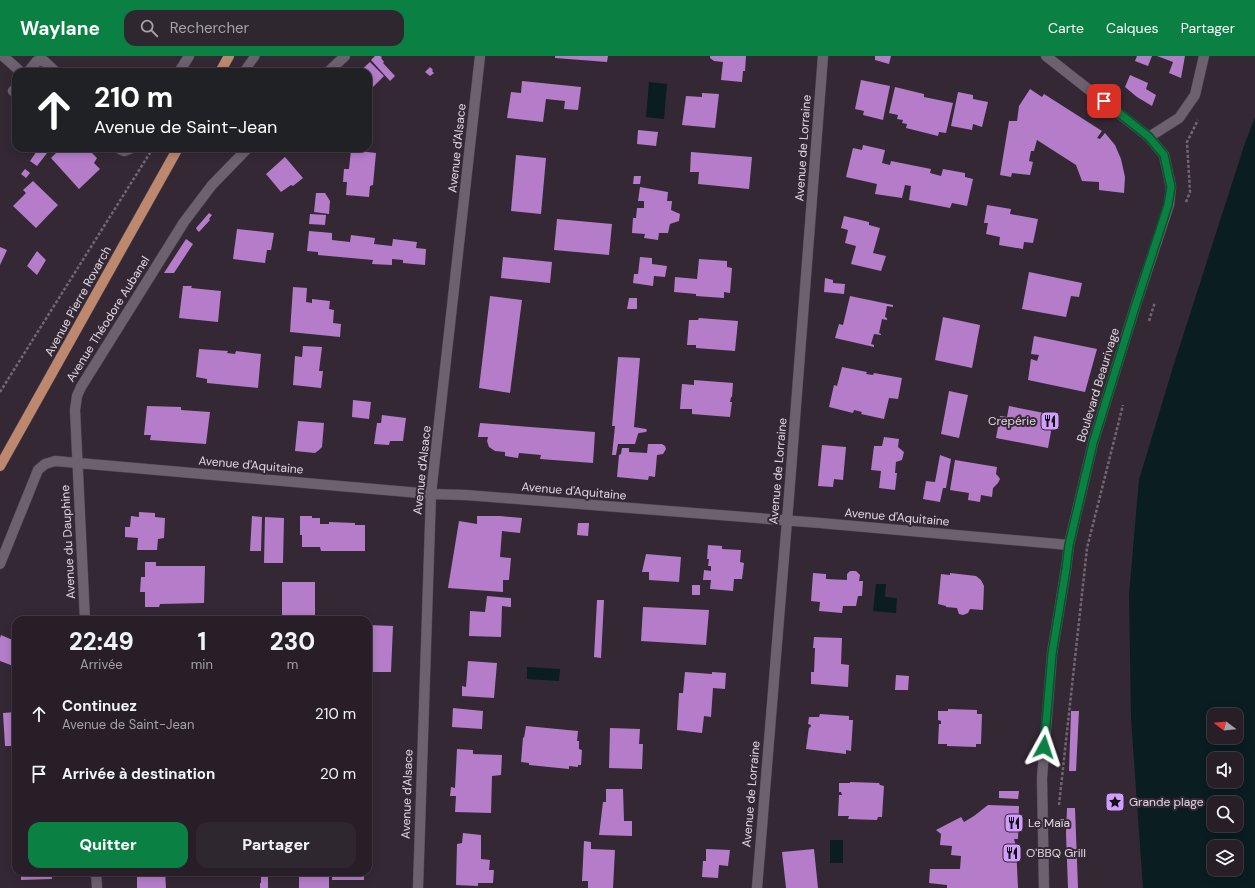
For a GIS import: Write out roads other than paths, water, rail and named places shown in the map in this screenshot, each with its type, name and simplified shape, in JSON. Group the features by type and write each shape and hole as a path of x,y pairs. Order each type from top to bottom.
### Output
{"main road":[{"path":"222,68 229,56"},
{"name":"Avenue Pierre Rovarch","path":"0,466 176,152"}],"street":[{"path":"3,56 16,68"},
{"path":"181,68 188,56"},
{"path":"332,68 345,56"},
{"name":"Avenue d'Alsace","path":"418,888 431,494 480,56"},
{"name":"Avenue de Lorraine","path":"757,888 823,56"},
{"name":"Boulevard Beaurivage","path":"1044,888 1042,778 1052,654 1069,545 1096,436 1168,205 1171,187 1164,155 1149,137 1046,56"},
{"path":"1149,137 1179,118 1195,95 1204,56"},
{"path":"31,68 37,61 44,61 52,68"},
{"name":"Avenue Théodore Aubanel","path":"78,463 75,410 77,396 81,387 184,222 212,185 244,152"},
{"path":"0,564 38,470 46,464 55,461 78,463"},
{"name":"Avenue d'Aquitaine","path":"78,463 431,494 466,495 787,520 1069,545"},
{"name":"Avenue du Dauphine","path":"78,463 85,616"},
{"path":"96,876 97,888"}],"lane":[{"path":"246,68 255,56"}],"place":[{"name":"Crepérie","path":"1050,421"},
{"name":"Grande plage","path":"1115,802"},
{"name":"Le Maïa","path":"1014,823"},
{"name":"O'BBQ Grill","path":"1012,853"}]}
